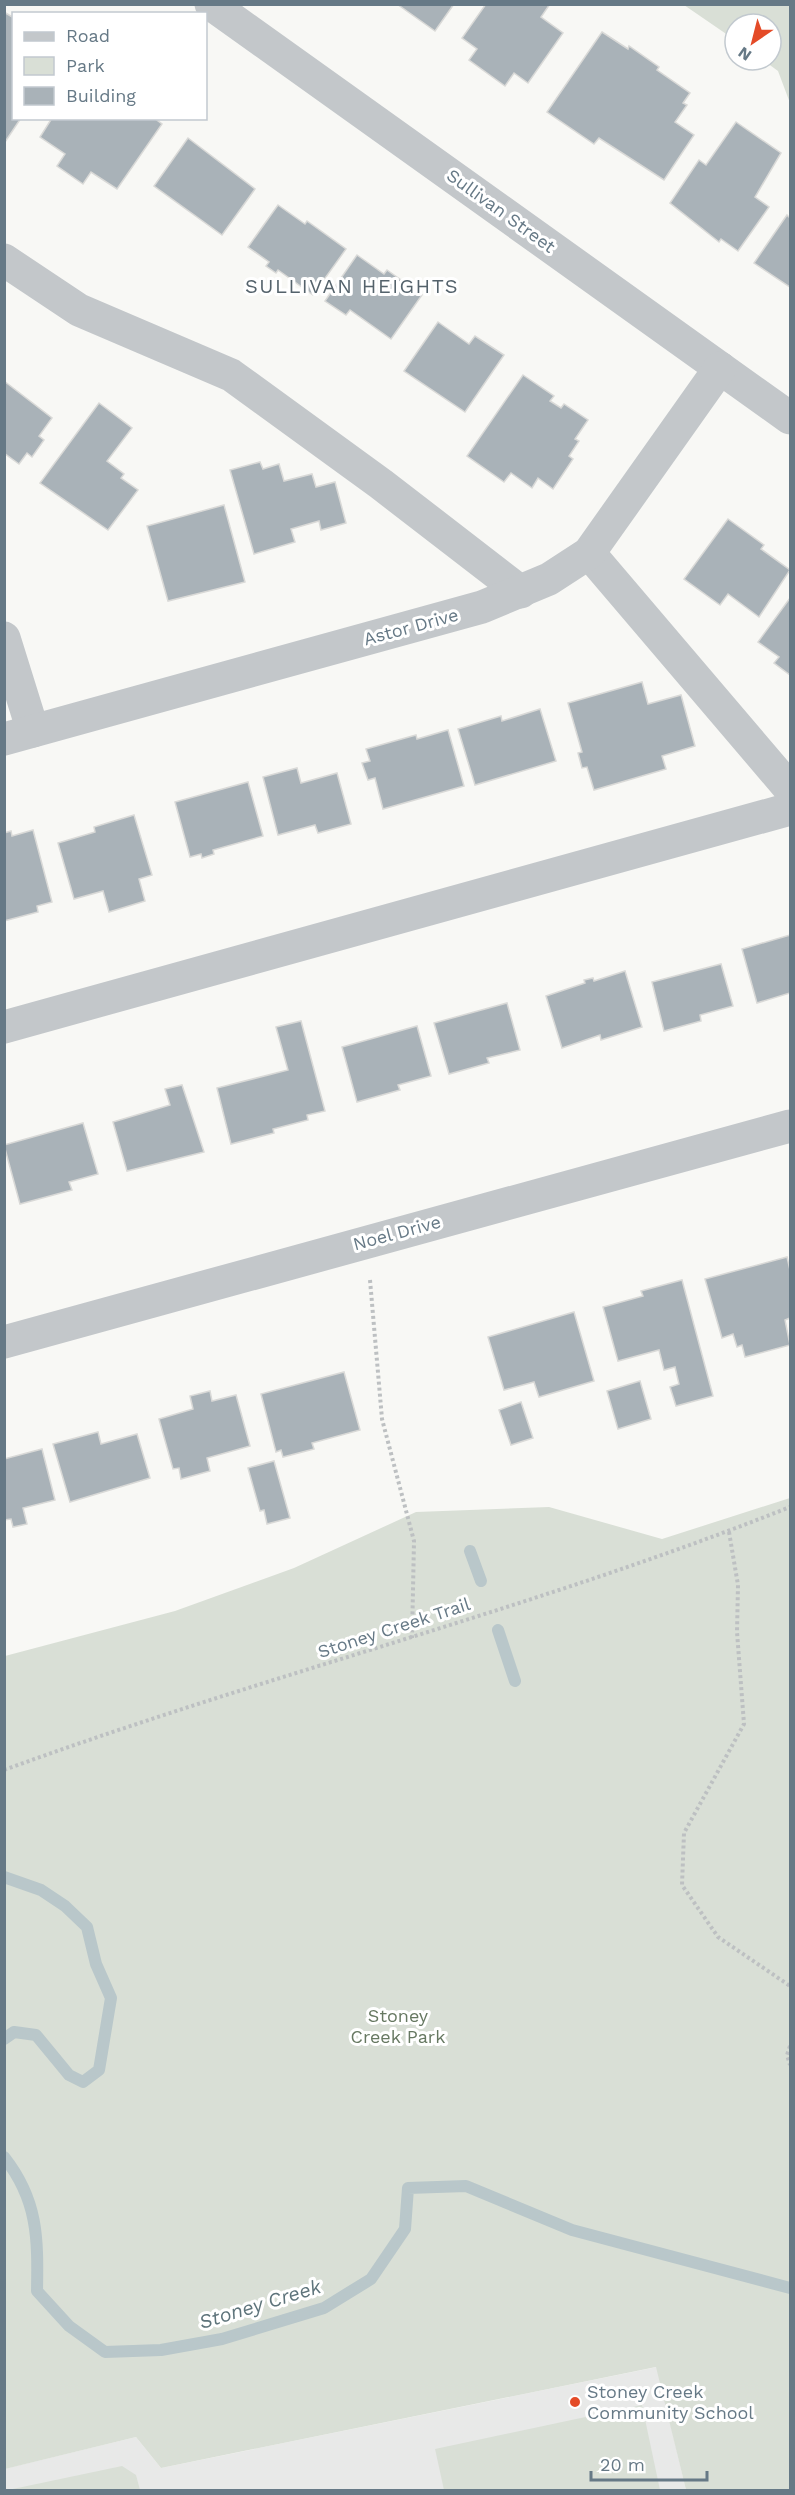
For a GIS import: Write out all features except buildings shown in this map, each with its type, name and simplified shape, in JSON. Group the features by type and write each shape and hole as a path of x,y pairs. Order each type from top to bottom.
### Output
{"street":[{"name":"Sullivan Street","path":"211,4 790,418"},
{"path":"4,260 79,310 231,375 381,484 521,592"},
{"name":"Astor Drive","path":"19,735 482,607 549,579 589,553 720,368"},
{"path":"589,553 790,789"},
{"path":"4,638 19,735"},
{"path":"4,1027 790,809"},
{"name":"Noel Drive","path":"4,1342 790,1126"}],"path":[{"path":"369,1275 382,1419 414,1541 412,1638"},
{"name":"Stoney Creek Trail","path":"4,1770 95,1737 412,1638 729,1532 790,1507"},
{"path":"729,1532 738,1585 737,1632 744,1724 684,1833 682,1885 718,1937 790,1986"},
{"path":"790,2046 787,2055 790,2065"}],"shaded area":[{"name":"Stoney Creek Community School","path":"657,2367 686,2490 5,2490 4,2469 136,2437 161,2468"}],"green space":[{"path":"684,5 790,5 790,103 778,72 783,72 783,12 723,12 723,32"},
{"name":"Stoney Creek Park","path":"790,1498 790,2490 686,2490 656,2367 161,2468 136,2437 5,2469 5,1656 175,1611 294,1568 416,1512 549,1507 662,1539"},
{"path":"642,2405 660,2490 444,2490 435,2449"},
{"path":"122,2466 136,2475 140,2490 8,2490"}],"waterway":[{"path":"470,1551 481,1581"},
{"path":"498,1630 515,1681"},
{"name":"Stoney Creek","path":"4,1877 41,1890 65,1906 87,1927 96,1964 111,1998 99,2070 83,2082 69,2075 36,2035 14,2032 4,2039"},
{"name":"Stoney Creek","path":"4,2157 24,2189 34,2220 37,2291 69,2326 105,2352 161,2350 222,2339 324,2308 371,2279 405,2229 408,2188 466,2186 572,2230 790,2288"}],"place":[{"name":"Stoney Creek Community School","path":"575,2402"}],"district":[{"name":"SULLIVAN HEIGHTS","path":"352,286"}]}
